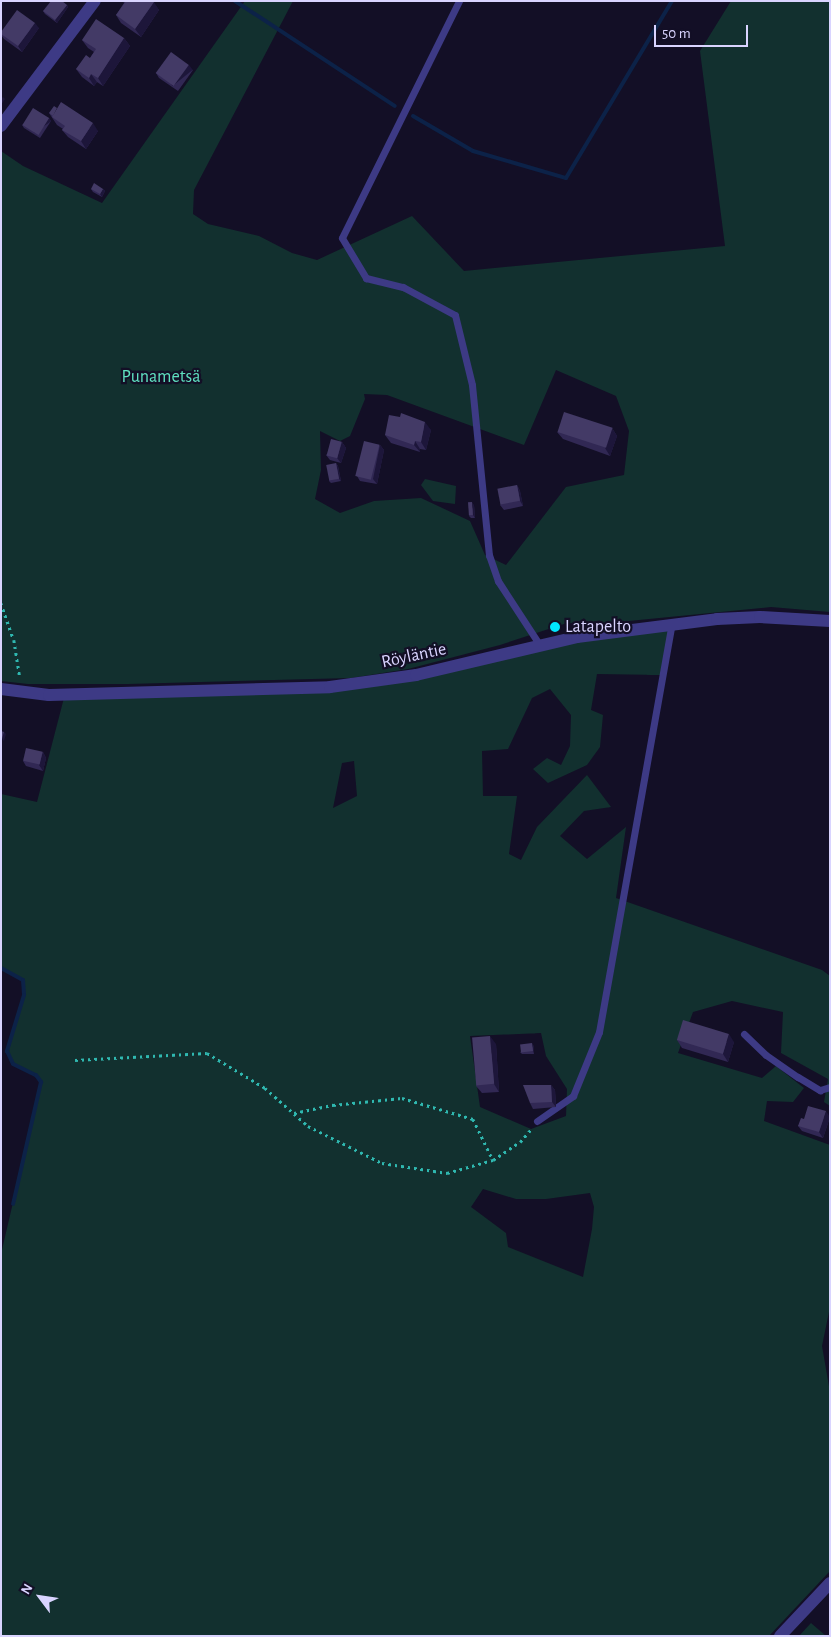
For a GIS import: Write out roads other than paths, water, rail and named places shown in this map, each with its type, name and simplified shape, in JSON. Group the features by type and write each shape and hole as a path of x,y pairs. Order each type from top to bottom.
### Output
{"street":[{"path":"1,126 95,1"},
{"name":"Röyläntie","path":"1,689 21,693 330,687 416,675 539,644 672,624 760,617 830,621"},
{"path":"780,1636 830,1583"}],"lane":[{"path":"459,1 342,238 366,278 403,286 455,316 472,385 489,555 498,582 539,644"},
{"path":"537,1121 573,1096 599,1032 672,624"},
{"path":"744,1034 766,1055 798,1077 820,1090 830,1087"}],"waterway":[{"path":"235,1 395,106"},
{"path":"413,116 473,151 566,178 672,1"},
{"path":"1,968 23,980 24,995 7,1051 13,1064 36,1075 41,1082 13,1204"}],"place":[{"name":"Latapelto","path":"555,627"}],"park label":[{"name":"Punametsä","path":"161,377"}]}
